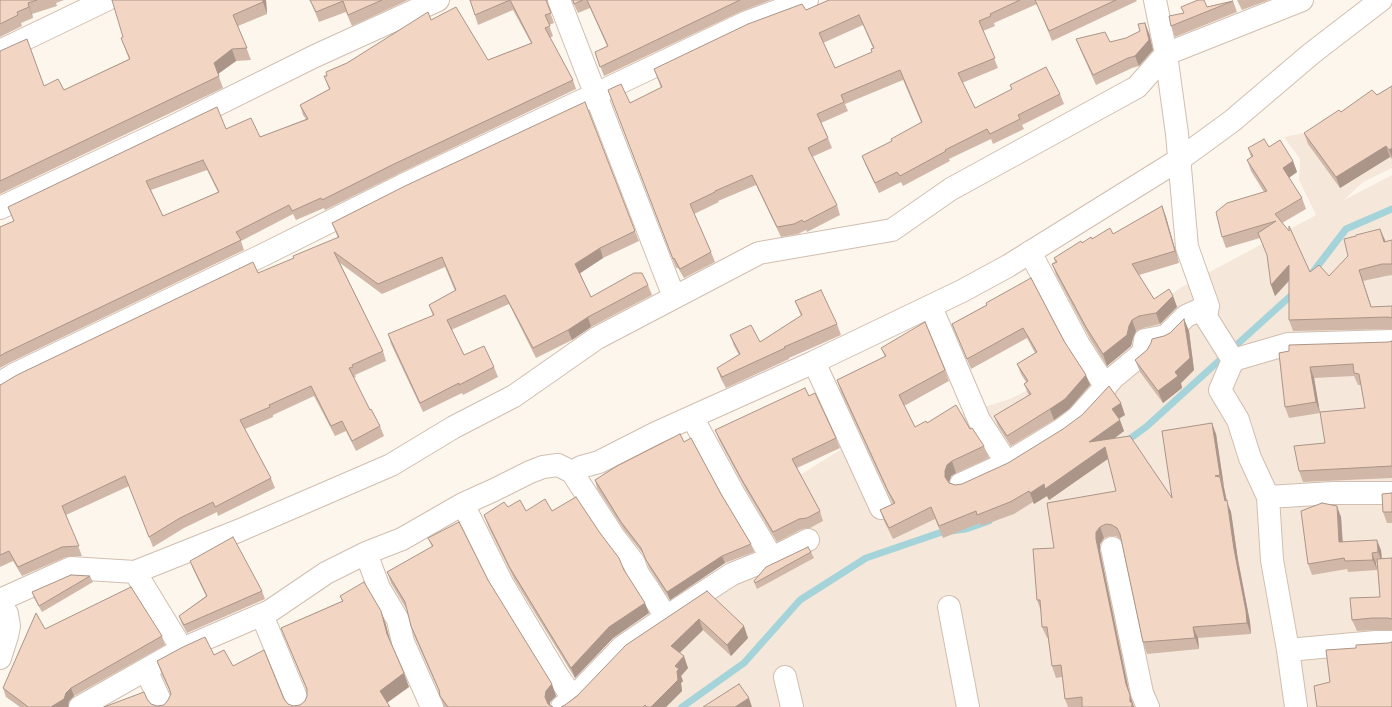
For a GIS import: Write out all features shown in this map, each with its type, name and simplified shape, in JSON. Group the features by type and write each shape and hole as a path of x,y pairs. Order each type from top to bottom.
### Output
{"street":[{"path":"0,51 106,0"},
{"path":"0,208 174,126 315,56 438,0"},
{"path":"559,0 674,297"},
{"path":"0,383 15,374 263,256 403,185 747,22 807,0"},
{"path":"1155,0 1166,54 1180,159 1187,247 1208,306 1206,317 1233,360"},
{"path":"1,653 9,626 7,614 0,602 71,568 135,572 238,531 391,465 454,427 514,396 597,338 759,253 892,230 950,189 1137,87 1166,54 1302,0"},
{"path":"572,472 581,467 600,462 656,433 814,362 930,307 982,280 1030,252 1180,159 1232,121 1312,53 1381,0"},
{"path":"1030,252 1079,345 1106,386"},
{"path":"960,484 1007,463 1036,446 1077,418 1114,377 1143,352 1145,340 1166,336 1186,316 1208,306"},
{"path":"930,307 979,420 1007,463"},
{"path":"1233,360 1288,344 1392,341"},
{"path":"1233,360 1220,390 1238,420 1250,458 1268,497 1272,560 1288,650 1296,707"},
{"path":"814,362 881,508"},
{"path":"692,417 735,496 772,558"},
{"path":"80,707 182,648 270,611 326,572 402,538 463,504 543,467 558,465 572,472 614,537 634,563 638,574 650,590 666,617"},
{"path":"1268,497 1333,493 1392,493"},
{"path":"463,504 503,585 557,675 568,703 622,647 666,617 732,574 772,558 808,540"},
{"path":"1112,548 1142,693 1148,707"},
{"path":"366,553 379,588 398,620 403,642 432,707"},
{"path":"135,572 182,648"},
{"path":"949,607 968,707"},
{"path":"262,614 300,707"},
{"path":"1288,650 1376,642 1392,642"},
{"path":"146,670 163,707"},
{"path":"785,677 792,707"}],"shaded area":[{"path":"1392,89 1392,168 1363,182 1344,200 1392,175 1392,707 591,707 726,583 792,480 848,445 936,422 1010,399 1086,360 1180,288 1316,215 1299,180 1300,159 1284,137 1309,132"}],"building":[{"path":"0,0 37,0 28,3 29,7 17,12 18,15 0,24"},
{"path":"112,0 263,0 263,2 233,15 247,48 232,49 214,63 219,76 0,181 0,51 27,39 44,86 58,79 64,90 130,59 121,38 123,37"},
{"path":"310,0 382,0 348,15 343,1 316,12"},
{"path":"470,0 510,0 475,15"},
{"path":"510,0 546,0 551,13 545,15 550,26 545,28 573,80 394,164 322,200 321,198 292,211 289,205 236,232 241,240 0,356 0,227 14,221 8,207 217,107 226,129 251,118 260,137 308,119 300,105 330,89 324,76 327,76 326,72 347,63 428,12 431,20 456,7 488,60 532,43","holes":["203,160 219,192 163,216 146,181"]},
{"path":"573,0 583,0 574,4"},
{"path":"587,0 740,0 600,67 595,52 608,46"},
{"path":"829,0 1020,0 990,14 991,16 979,21 995,58 958,73 975,108 1012,89 1010,85 1046,67 1060,94 1018,115 1020,119 990,134 987,129 945,150 946,151 900,176 897,172 875,183 862,156 892,141 891,139 922,122 900,70 841,95 844,102 817,114 828,138 808,148 837,205 804,222 802,220 794,224 777,227 752,175 690,204 711,252 680,269 674,258 673,259 608,90 621,84 630,103 662,87 654,69 748,24 802,4 806,10","holes":["859,15 874,48 871,49 872,52 835,68 819,33"]},
{"path":"1035,0 1116,0 1049,31"},
{"path":"1198,0 1204,0 1207,7 1233,1 1171,26 1169,16 1184,13 1181,7"},
{"path":"1145,23 1149,40 1135,56 1093,75 1076,39 1105,32 1110,42 1126,38 1140,31 1138,24"},
{"path":"1392,86 1392,148 1389,150 1386,146 1336,177 1304,133 1339,110 1341,112 1372,90 1377,95"},
{"path":"585,102 635,231 600,248 575,264 591,297 634,273 642,273 648,285 533,348 505,295 447,320 464,355 484,346 494,367 420,403 388,334 434,315 429,305 456,290 442,257 378,284 334,252 383,351 352,365 353,367 349,368 370,410 371,409 380,426 352,441 342,421 331,426 311,386 269,405 270,407 240,420 271,478 215,507 213,502 180,518 149,537 125,476 62,506 79,546 62,547 18,567 9,551 0,555 0,385 17,375 253,262 258,273 294,258 293,256 339,237 332,223 405,186"},
{"path":"1264,139 1269,147 1280,140 1293,161 1283,168 1302,198 1275,214 1289,231 1289,226 1310,272 1319,265 1329,276 1348,256 1344,239 1380,229 1384,242 1392,240 1392,264 1382,264 1359,270 1371,307 1392,306 1392,318 1289,320 1289,265 1271,285 1267,255 1258,233 1276,221 1222,237 1216,212 1227,203 1267,191 1247,160 1253,156 1248,148"},
{"path":"1162,206 1175,251 1132,264 1154,299 1169,289 1173,296 1156,313 1139,316 1132,320 1127,335 1103,354 1086,327 1052,264 1057,262 1054,258 1081,241 1082,243 1091,237 1092,239 1110,228 1113,234"},
{"path":"1031,278 1064,341 1086,375 1065,399 1007,436 994,416 1031,394 1024,384 1028,381 1017,364 1037,352 1023,328 967,359 952,324"},
{"path":"821,290 837,324 784,347 785,348 722,377 717,368 740,354 730,335 751,325 760,342 802,315 795,301"},
{"path":"1184,319 1190,358 1175,372 1178,376 1158,391 1135,360 1147,350 1152,339 1170,333"},
{"path":"925,322 945,370 899,395 915,427 926,421 927,423 956,405 970,429 972,428 984,446 952,461 947,465 945,477 949,483 955,485 962,484 1008,463 1063,429 1082,415 1109,386 1121,403 1112,409 1120,420 1089,442 1130,436 1172,498 1162,431 1212,423 1220,475 1215,476 1220,477 1225,501 1227,500 1247,623 1193,627 1195,638 1143,642 1120,534 1117,528 1106,524 1100,527 1096,532 1096,539 1132,707 1082,707 1082,697 1065,699 1061,665 1052,666 1047,627 1042,627 1040,600 1037,600 1033,549 1054,548 1047,503 1116,491 1105,447 1045,489 1044,484 1030,493 1029,491 1010,502 977,515 976,511 939,526 931,507 889,528 880,510 895,503 888,491 837,380 886,356 881,348"},
{"path":"1392,341 1392,466 1299,471 1294,446 1325,443 1320,412 1365,408 1359,374 1354,373 1353,364 1310,367 1316,402 1285,407 1279,353 1289,351 1289,345"},
{"path":"805,388 809,396 815,393 836,438 792,459 820,511 807,518 799,519 773,532 742,480 715,430"},
{"path":"680,434 684,442 691,438 721,494 751,544 722,556 667,592 646,560 641,548 621,522 595,480 617,466"},
{"path":"1392,493 1392,512 1383,512 1382,494"},
{"path":"576,497 619,558 624,570 645,603 609,627 571,668 510,568 484,515 504,502 508,507 520,500 526,511 545,499 552,511"},
{"path":"1322,503 1337,506 1339,542 1377,540 1378,552 1372,553 1373,560 1345,561 1344,558 1308,564 1301,511"},
{"path":"459,522 488,580 552,684 546,691 545,697 548,704 553,707 448,707 440,696 439,690 411,626 405,602 387,572 433,546 428,538"},
{"path":"233,537 262,591 184,625 179,616 207,596 190,561"},
{"path":"808,547 811,552 755,583 754,581 766,567"},
{"path":"1392,558 1392,619 1372,618 1352,620 1350,598 1380,597 1377,559"},
{"path":"71,575 90,576 39,606 32,592"},
{"path":"364,582 381,611 387,634 404,673 380,691 390,707 104,707 144,692 151,704 157,706 164,705 171,694 157,661 205,637 214,655 224,650 233,666 264,650 284,699 288,704 293,706 300,705 305,701 307,689 281,628 343,601 340,596"},
{"path":"131,587 162,636 71,688 66,693 64,699 51,707 28,707 3,688 36,613 45,629"},
{"path":"707,591 744,626 727,645 699,619 671,646 684,656 675,666 679,669 677,671 678,680 651,707 647,707 645,705 643,707 561,707 577,696 626,645"},
{"path":"1392,642 1392,707 1317,707 1314,686 1330,682 1326,650 1356,648 1356,645"},
{"path":"739,684 749,698 735,707 703,707"}],"waterway":[{"path":"1313,272 1346,229 1392,209"},
{"path":"1124,443 1146,427 1296,291"},
{"path":"682,707 744,663 800,600 866,558 942,532 966,529 989,521"}]}
